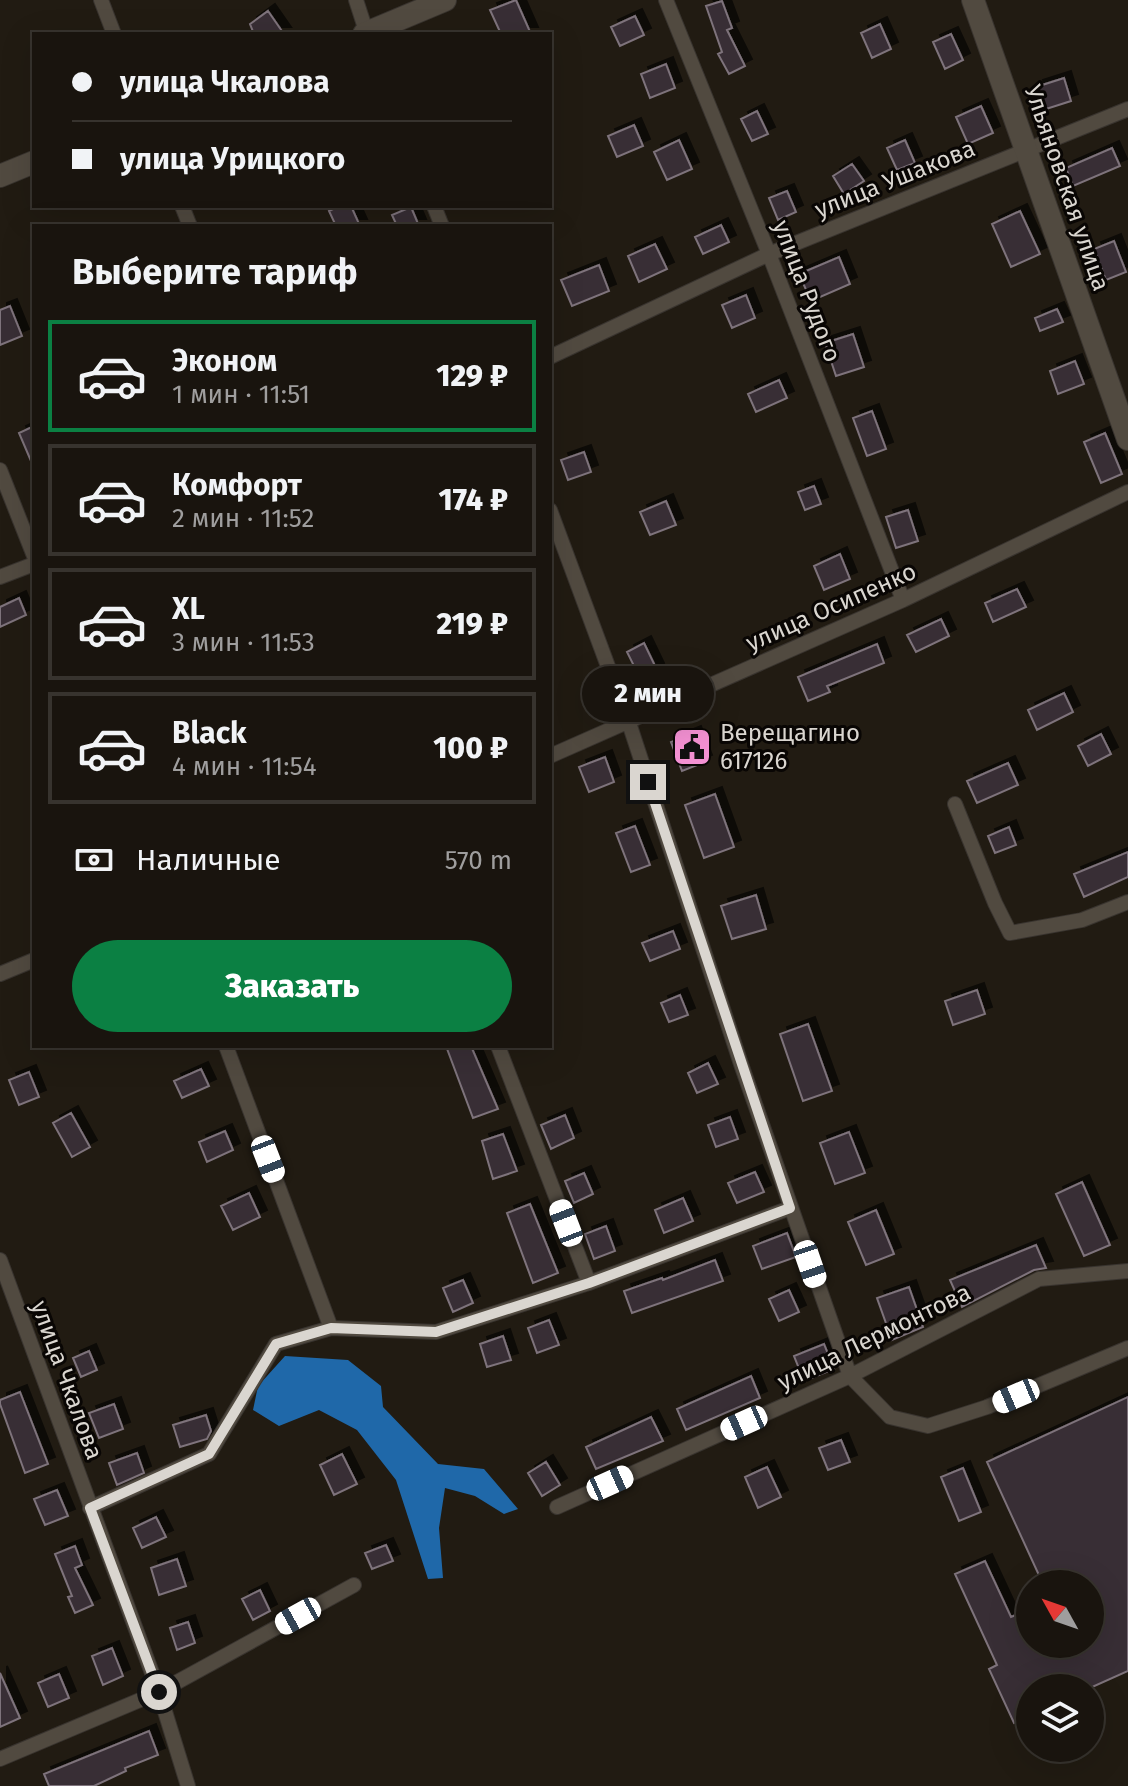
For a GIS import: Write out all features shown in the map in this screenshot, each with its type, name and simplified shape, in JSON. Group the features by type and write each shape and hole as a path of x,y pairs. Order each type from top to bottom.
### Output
{"street":[{"path":"101,0 113,32"},
{"path":"356,0 365,32"},
{"path":"371,32 445,0"},
{"name":"улица Рудого","path":"666,0 769,254 903,600"},
{"name":"Ульяновская улица","path":"973,0 1128,439"},
{"name":"улица Ушакова","path":"552,356 769,254 1128,109"},
{"path":"0,176 32,163"},
{"path":"0,470 32,551"},
{"name":"улица Осипенко","path":"552,755 903,600 1128,492"},
{"path":"552,515 629,723 790,1208 850,1376 890,1417 928,1426 987,1407 1128,1348"},
{"path":"0,577 32,565"},
{"path":"955,804 1010,933 1082,920 1128,902"},
{"path":"0,974 32,961"},
{"path":"227,1048 331,1328"},
{"path":"499,1048 589,1283"},
{"path":"90,1508 209,1454 276,1344 331,1328 436,1332 589,1283 790,1208"},
{"name":"улица Чкалова","path":"0,1260 159,1692 188,1786"},
{"name":"улица Лермонтова","path":"557,1507 850,1376 1039,1279 1128,1271"},
{"path":"0,1759 159,1692 354,1585"}],"water":[{"path":"285,1356 348,1360 381,1386 383,1407 438,1464 484,1469 518,1509 504,1514 475,1496 445,1488 439,1528 443,1578 428,1579 396,1480 357,1430 319,1410 279,1426 253,1410 258,1386"}],"building":[{"path":"516,0 530,32 500,32 490,10"},
{"path":"722,1 732,28 727,30 745,66 729,74 718,54 722,52 706,6"},
{"path":"268,11 283,32 253,32 250,24"},
{"path":"635,16 644,35 620,46 611,27"},
{"path":"880,24 891,49 872,58 861,33"},
{"path":"951,34 963,60 945,69 933,42"},
{"path":"666,64 675,88 650,98 641,74"},
{"path":"1064,78 1071,101 1043,110 1036,87"},
{"path":"981,106 993,133 968,144 956,117"},
{"path":"757,111 768,134 752,141 741,119"},
{"path":"634,125 643,146 617,157 608,136"},
{"path":"679,140 692,169 667,180 654,152"},
{"path":"905,140 915,163 897,170 887,148"},
{"path":"1112,148 1120,166 1073,186 1066,168"},
{"path":"852,164 864,181 844,194 833,176"},
{"path":"787,191 796,212 778,220 769,198"},
{"path":"352,208 359,224 335,224 329,211"},
{"path":"411,208 418,224 396,224 392,215"},
{"path":"1020,211 1040,254 1011,267 992,224"},
{"path":"721,225 729,242 703,254 695,237"},
{"path":"1114,241 1126,272 1106,280 1094,249"},
{"path":"655,244 667,269 639,282 628,256"},
{"path":"839,257 850,284 811,301 799,274"},
{"path":"599,265 609,291 572,306 561,280"},
{"path":"746,295 755,318 732,328 722,305"},
{"path":"10,306 22,336 0,345 0,310"},
{"path":"1057,309 1063,322 1040,331 1035,318"},
{"path":"853,334 864,367 836,376 825,343"},
{"path":"1075,361 1084,384 1058,394 1050,371"},
{"path":"779,380 787,398 756,412 748,394"},
{"path":"872,411 886,449 867,456 853,418"},
{"path":"32,427 32,463 19,433"},
{"path":"1105,433 1122,474 1101,483 1084,442"},
{"path":"584,452 591,472 568,480 561,460"},
{"path":"814,486 821,504 805,510 798,492"},
{"path":"666,501 676,525 650,535 640,512"},
{"path":"908,510 918,541 896,548 886,517"},
{"path":"840,554 850,579 824,590 814,566"},
{"path":"1017,589 1026,607 993,622 985,603"},
{"path":"19,598 26,615 0,627 0,607"},
{"path":"941,619 949,636 916,652 907,635"},
{"path":"644,643 657,670 640,678 627,652"},
{"path":"877,644 884,663 827,686 830,692 808,701 798,677"},
{"path":"1064,693 1073,712 1037,730 1028,710"},
{"path":"694,733 705,762 682,771 671,742"},
{"path":"1101,734 1111,754 1088,766 1078,746"},
{"path":"605,757 614,782 589,792 579,767"},
{"path":"1008,763 1018,785 977,803 967,781"},
{"path":"715,794 734,847 704,858 685,805"},
{"path":"635,826 650,865 631,872 616,833"},
{"path":"1009,827 1016,845 995,853 988,836"},
{"path":"1128,852 1128,877 1084,897 1074,874"},
{"path":"756,895 766,929 732,939 721,906"},
{"path":"673,931 680,949 650,961 642,943"},
{"path":"977,990 985,1014 953,1025 945,1001"},
{"path":"680,995 688,1015 669,1022 661,1003"},
{"path":"808,1024 832,1091 803,1101 780,1034"},
{"path":"447,1048 472,1048 498,1109 473,1118"},
{"path":"708,1063 718,1084 697,1093 688,1073"},
{"path":"201,1069 209,1086 182,1098 174,1081"},
{"path":"29,1072 39,1097 19,1105 9,1080"},
{"path":"71,1113 90,1147 72,1157 53,1123"},
{"path":"565,1115 574,1138 551,1149 541,1125"},
{"path":"730,1117 738,1139 716,1147 708,1125"},
{"path":"225,1131 233,1150 207,1162 199,1142"},
{"path":"849,1132 865,1173 835,1184 820,1143"},
{"path":"503,1134 517,1171 493,1179 482,1141"},
{"path":"755,1172 764,1192 737,1203 728,1183"},
{"path":"584,1173 593,1194 574,1203 565,1181"},
{"path":"1082,1182 1110,1245 1084,1256 1056,1194"},
{"path":"249,1193 260,1217 233,1230 221,1206"},
{"path":"683,1198 693,1221 664,1233 655,1210"},
{"path":"530,1204 558,1273 533,1283 507,1213"},
{"path":"876,1210 894,1254 866,1265 848,1222"},
{"path":"606,1226 615,1251 594,1259 585,1234"},
{"path":"787,1233 796,1257 762,1269 753,1246"},
{"path":"1036,1245 1046,1268 1034,1270 962,1307 950,1280"},
{"path":"715,1260 723,1281 632,1313 624,1291"},
{"path":"463,1280 473,1303 453,1312 443,1288"},
{"path":"909,1287 923,1327 892,1340 877,1298"},
{"path":"789,1290 799,1312 779,1321 769,1299"},
{"path":"549,1320 559,1345 537,1353 528,1328"},
{"path":"503,1336 511,1360 487,1367 480,1344"},
{"path":"824,1344 834,1369 804,1381 794,1356"},
{"path":"89,1351 97,1370 81,1377 73,1358"},
{"path":"751,1376 760,1398 686,1430 677,1409"},
{"path":"20,1392 48,1464 25,1473 0,1404 0,1400"},
{"path":"1128,1397 1128,1671 1104,1682 1104,1674 1016,1674 1014,1723 989,1669 997,1665 955,1574 985,1561 1011,1617 1016,1615 1016,1658 1104,1658 1104,1570 1037,1570 987,1462"},
{"path":"114,1404 123,1429 99,1438 89,1413"},
{"path":"206,1415 211,1431 207,1439 180,1447 173,1425"},
{"path":"651,1417 663,1441 596,1469 586,1447"},
{"path":"841,1440 850,1462 828,1470 819,1448"},
{"path":"137,1453 144,1473 117,1485 109,1463"},
{"path":"342,1454 357,1484 334,1495 320,1465"},
{"path":"546,1462 560,1485 542,1496 528,1473"},
{"path":"767,1467 781,1497 758,1508 745,1477"},
{"path":"963,1468 981,1512 959,1521 941,1477"},
{"path":"57,1490 68,1516 45,1525 34,1499"},
{"path":"156,1517 166,1537 142,1548 133,1528"},
{"path":"386,1545 393,1561 372,1569 365,1553"},
{"path":"75,1546 82,1565 75,1568 93,1605 75,1613 68,1597 72,1596 55,1554"},
{"path":"177,1559 186,1586 159,1595 151,1568"},
{"path":"260,1590 270,1611 253,1620 242,1599"},
{"path":"188,1622 195,1643 177,1650 170,1628"},
{"path":"112,1648 123,1676 103,1685 92,1656"},
{"path":"0,1673 20,1718 0,1727"},
{"path":"59,1674 69,1698 48,1707 38,1683"},
{"path":"149,1731 158,1755 125,1768 126,1771 94,1786 49,1786 44,1774"}],"place":[{"name":"Верещагино 617126","path":"692,747"}],"route":[{"path":"159,1692 90,1508 209,1454 276,1344 331,1328 436,1332 589,1283 790,1208 648,782"}]}
